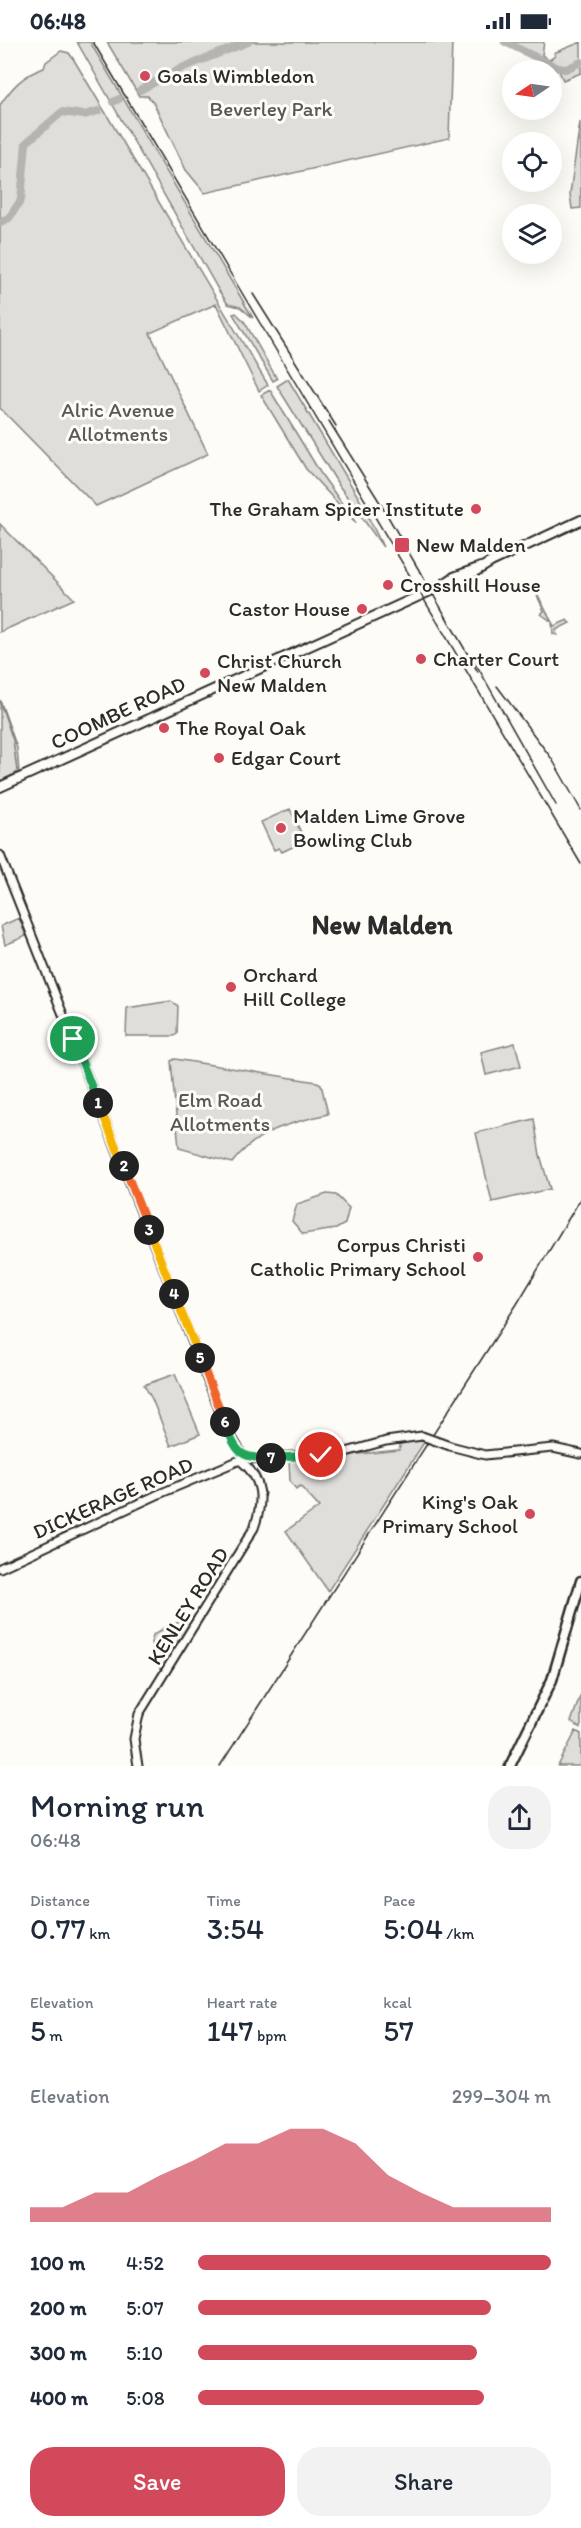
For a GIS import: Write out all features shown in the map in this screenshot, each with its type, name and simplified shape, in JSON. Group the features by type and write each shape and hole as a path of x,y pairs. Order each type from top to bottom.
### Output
{"main road":[{"name":"COOMBE ROAD","path":"0,787 441,586 465,579 481,567 581,520"},
{"path":"510,1766 552,1680 581,1581"}],"street":[{"name":"KENLEY ROAD","path":"0,855 226,1427 260,1493 260,1508 254,1528 139,1714 134,1739 138,1766"},
{"name":"DICKERAGE ROAD","path":"0,1568 159,1494 245,1460 340,1452 386,1441 422,1436 485,1455 553,1448 581,1454"}],"green space":[{"path":"77,42 90,42 253,318 240,307 228,304 219,291"},
{"name":"Beverley Park","path":"107,42 452,42 449,138 205,193 186,170 154,104 148,96 139,96"},
{"path":"501,42 544,42 542,55 549,60 537,60"},
{"path":"581,42 581,73 563,80 562,60 549,60 555,56 554,53"},
{"name":"Alric Avenue Allotments","path":"61,51 69,53 74,60 268,385 259,391 216,304 150,333 208,454 96,506 0,408 0,105 19,82 44,68 46,62"},
{"path":"580,122 581,208 572,209 570,194"},
{"path":"236,313 244,321 277,379 273,381 233,314"},
{"path":"288,379 360,500 383,547 340,487 277,386"},
{"path":"270,390 321,474 356,523 306,469 261,395"},
{"path":"0,524 74,599 0,632"},
{"path":"532,584 552,622 541,614 544,611"},
{"path":"568,620 570,623 556,630 557,635 553,634 552,622 554,626"},
{"path":"0,700 17,748 19,772 0,781"},
{"name":"Malden Lime Grove Bowling Club","path":"290,809 305,841 282,852 279,848 274,850 261,822"},
{"path":"19,918 26,936 5,945 1,926"},
{"path":"171,1001 178,1006 177,1034 174,1036 126,1036 127,1008"},
{"path":"515,1043 521,1066 486,1075 481,1052"},
{"name":"Elm Road Allotments","path":"175,1059 317,1082 321,1084 328,1114 275,1129 263,1135 232,1163 179,1148 171,1061"},
{"path":"534,1119 540,1155 550,1189 492,1202 476,1133"},
{"path":"327,1194 336,1195 349,1208 345,1224 336,1229 303,1234 292,1221 297,1204"},
{"path":"175,1374 200,1434 171,1446 144,1385"},
{"path":"418,1439 425,1441 328,1591 286,1531 319,1507 300,1486 296,1489 290,1481 289,1461 399,1450 401,1443"},
{"path":"196,1616 161,1672 151,1643 153,1635 166,1627"},
{"path":"581,1694 581,1725 580,1728 571,1722"},
{"path":"576,1731 581,1734 581,1766 558,1766"}],"waterway":[{"path":"140,90 184,67 248,42"},
{"path":"505,42 558,68 566,69 581,62"},
{"path":"113,102 119,99"},
{"path":"0,222 9,218 21,200 26,143 62,112 84,115 98,111"},
{"path":"0,702 13,740 17,771"}],"railway":[{"path":"93,42 581,864"},
{"path":"253,294 336,426"},
{"path":"329,421 379,501 478,672"},
{"path":"476,664 556,805"},
{"path":"497,686 552,759 581,810"},
{"path":"220,1766 517,1304 581,1198"}],"place":[{"name":"Goals Wimbledon","path":"145,76"},
{"name":"The Graham Spicer Institute","path":"476,509"},
{"name":"New Malden","path":"402,545"},
{"name":"Crosshill House","path":"388,585"},
{"name":"Castor House","path":"362,609"},
{"name":"Charter Court","path":"421,659"},
{"name":"Christ Church New Malden","path":"205,673"},
{"name":"The Royal Oak","path":"164,728"},
{"name":"Edgar Court","path":"219,758"},
{"name":"Malden Lime Grove Bowling Club","path":"281,828"},
{"name":"Orchard Hill College","path":"231,987"},
{"name":"Corpus Christi Catholic Primary School","path":"478,1257"},
{"name":"King's Oak Primary School","path":"530,1514"}],"district":[{"name":"New Malden","path":"382,925"}],"route":[{"path":"73,1039 228,1432 243,1456 246,1455 250,1459 321,1455"}]}
